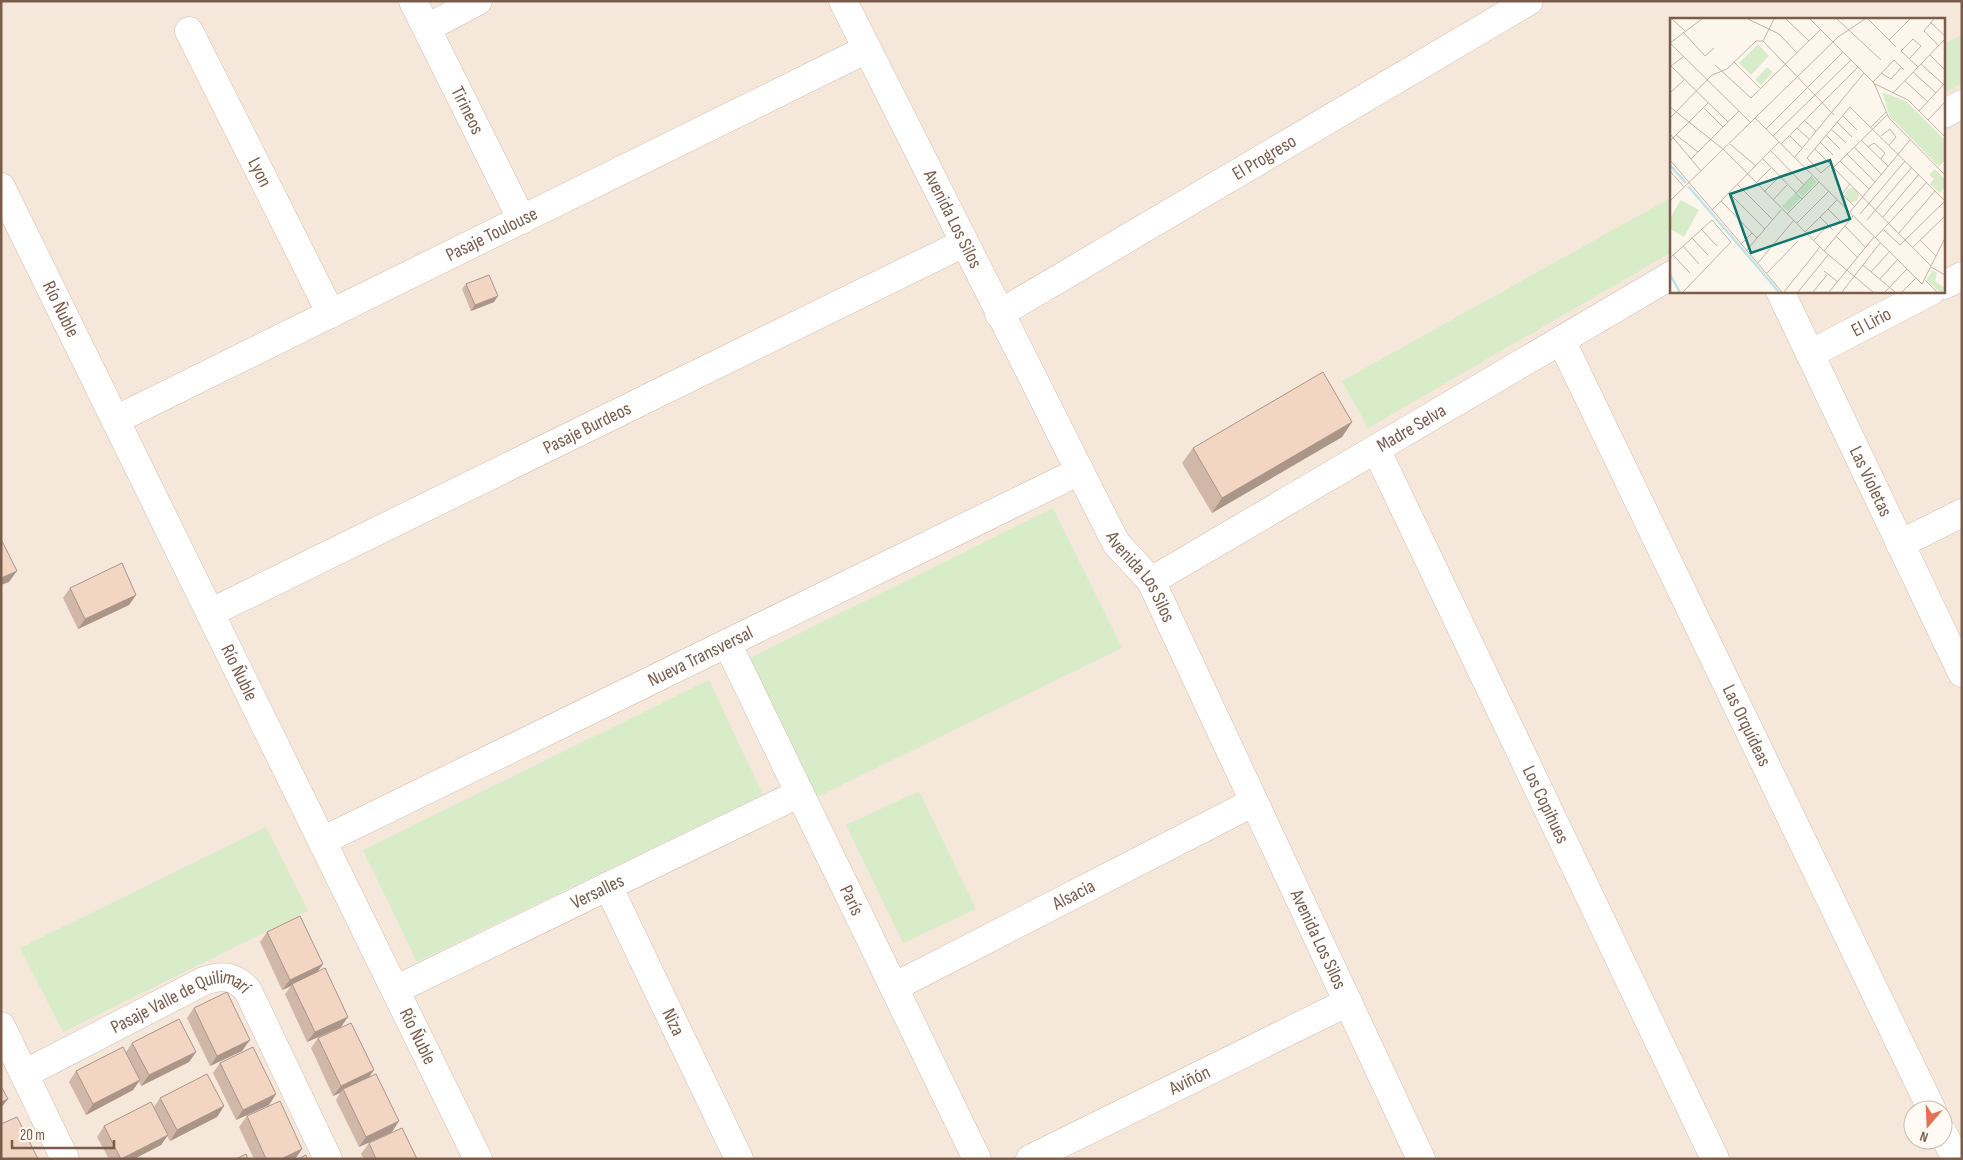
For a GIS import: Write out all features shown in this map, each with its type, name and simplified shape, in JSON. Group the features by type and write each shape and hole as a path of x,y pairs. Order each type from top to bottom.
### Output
{"street":[{"name":"Tirineos","path":"413,1 522,220"},
{"path":"427,28 478,1"},
{"name":"Avenida Los Silos","path":"843,1 1116,543 1151,581 1422,1159"},
{"name":"El Progreso","path":"999,314 1529,1"},
{"name":"Lyon","path":"189,31 330,314"},
{"name":"Pasaje Toulouse","path":"116,420 867,49"},
{"path":"1946,113 1962,104"},
{"name":"Río Ñuble","path":"1,187 478,1159"},
{"name":"Pasaje Burdeos","path":"210,613 964,243"},
{"name":"Madre Selva","path":"1151,581 1670,275"},
{"path":"1946,284 1962,276"},
{"name":"Las Violetas","path":"1780,292 1962,673"},
{"name":"El Lirio","path":"1810,354 1929,292"},
{"name":"Las Orquídeas","path":"1561,340 1927,1100"},
{"name":"Los Copihues","path":"1376,449 1715,1159"},
{"name":"Nueva Transversal","path":"322,841 1080,471"},
{"path":"1900,544 1962,513"},
{"name":"París","path":"727,643 977,1159"},
{"name":"Versalles","path":"395,990 800,793"},
{"name":"Alsacia","path":"894,987 1254,802"},
{"name":"Niza","path":"608,886 739,1159"},
{"name":"Pasaje Valle de Quilimarí","path":"24,1074 204,981 215,976 228,976 243,985 248,991 328,1159"},
{"name":"Aviñón","path":"1030,1159 1348,1002"},
{"path":"1,1026 65,1159"}],"shaded area":[{"path":"1,1 1962,1 1962,1159 1,1159"}],"green space":[{"path":"1962,35 1962,83 1946,93 1946,43"},
{"path":"1670,198 1670,253 1368,428 1342,381"},
{"path":"1053,508 1122,648 815,798 746,660"},
{"path":"709,680 763,795 417,962 363,850"},
{"path":"919,791 976,909 903,943 846,825"},
{"path":"266,827 308,911 63,1032 20,948"}],"building":[{"path":"489,275 498,296 475,305 466,284"},
{"path":"1323,372 1352,422 1222,498 1193,448"},
{"path":"1,541 17,571 1,578"},
{"path":"122,563 136,595 85,619 70,588"},
{"path":"300,916 323,964 290,980 267,932"},
{"path":"325,968 348,1017 315,1032 292,984"},
{"path":"227,992 250,1040 217,1056 194,1008"},
{"path":"179,1019 196,1052 149,1075 132,1043"},
{"path":"351,1023 374,1070 341,1086 318,1038"},
{"path":"123,1047 140,1080 93,1104 76,1071"},
{"path":"253,1047 276,1094 243,1110 220,1063"},
{"path":"207,1074 224,1106 177,1130 160,1098"},
{"path":"376,1074 399,1121 366,1137 343,1089"},
{"path":"1,1086 8,1099 1,1102"},
{"path":"280,1101 302,1149 281,1159 266,1159 247,1116"},
{"path":"151,1102 168,1135 121,1159 104,1126"},
{"path":"17,1117 38,1159 1,1159 1,1124"},
{"path":"402,1128 417,1159 376,1159 369,1143"},
{"path":"246,1154 248,1159 236,1159"},
{"path":"306,1155 307,1159 298,1159"}]}
